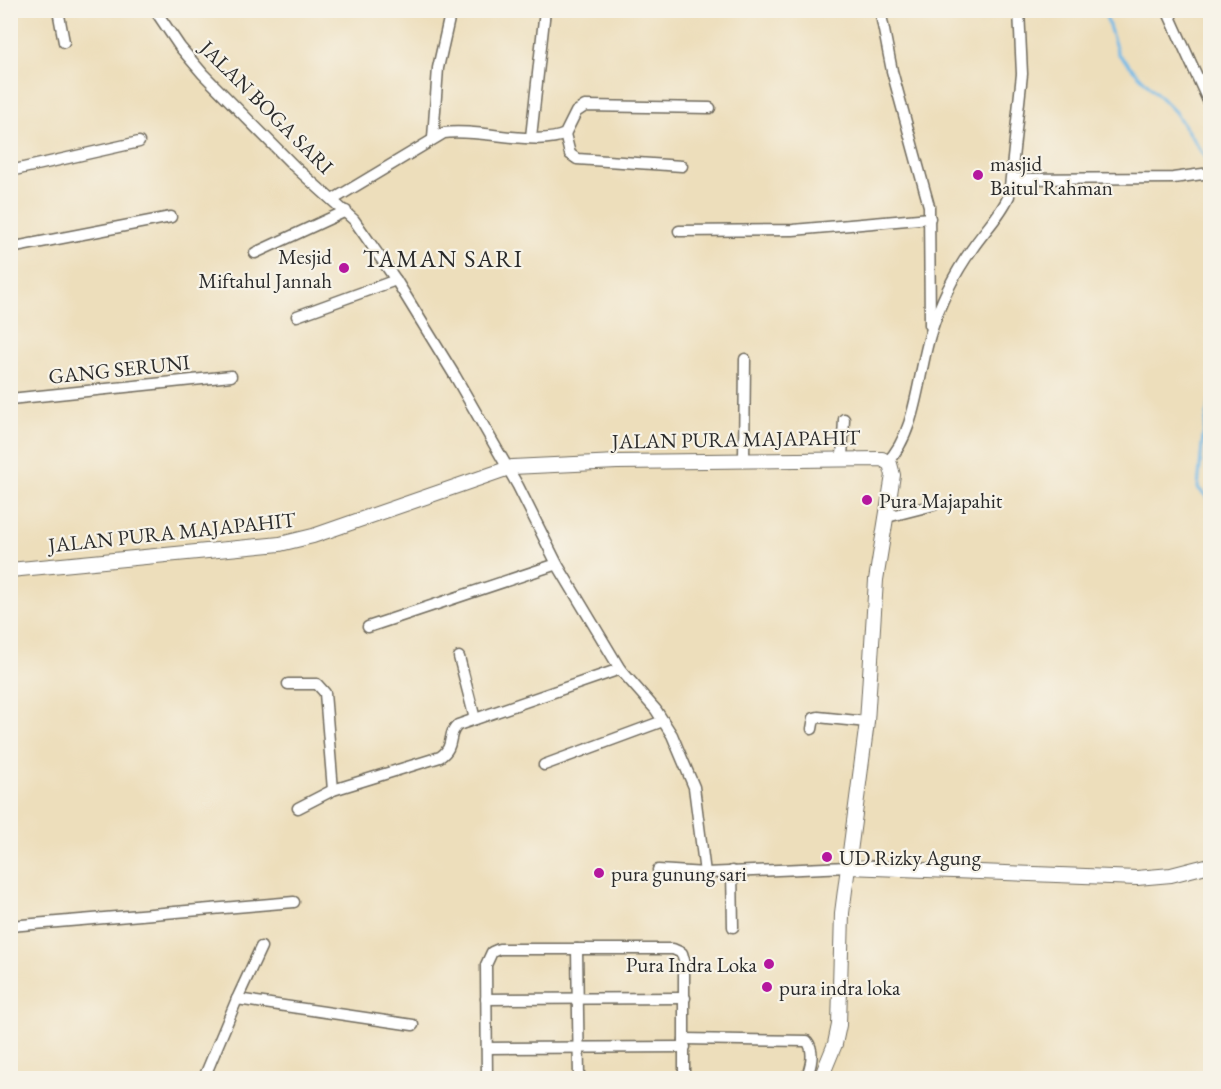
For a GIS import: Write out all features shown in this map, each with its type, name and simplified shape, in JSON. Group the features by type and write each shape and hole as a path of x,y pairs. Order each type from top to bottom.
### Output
{"street":[{"path":"58,10 64,42"},
{"name":"JALAN BOGA SARI","path":"155,10 174,40 203,74 296,166 334,199 364,231 396,280 507,468 557,564 620,669 663,721 684,759 694,788 705,873"},
{"path":"433,138 438,68 451,10"},
{"path":"531,137 545,10"},
{"path":"880,10 892,71 926,194 930,218 930,335"},
{"path":"887,462 905,437 930,335 946,294 962,264 1005,205 1012,179 1022,74 1019,10"},
{"path":"1167,10 1210,105"},
{"path":"682,166 578,159 570,154 565,134 576,112 585,106 710,108"},
{"path":"334,199 444,133 460,131 531,137 557,137 565,134"},
{"path":"10,171 140,142"},
{"path":"1012,179 1173,178 1210,173"},
{"path":"255,253 346,211"},
{"path":"10,248 171,217"},
{"path":"679,231 793,230 930,218"},
{"path":"297,316 396,280"},
{"path":"744,460 745,360"},
{"name":"GANG SERUNI","path":"10,399 231,376"},
{"path":"843,458 844,419"},
{"name":"JALAN PURA MAJAPAHIT","path":"10,570 297,541 507,468 553,464 843,458 882,459 887,462 893,475 874,597 867,722 842,920 839,1025 835,1044 821,1078"},
{"path":"887,517 934,506"},
{"path":"368,627 557,564"},
{"path":"459,657 475,719"},
{"path":"298,808 333,790 440,757 452,744 451,735 455,728 475,719 620,669"},
{"path":"288,684 317,684 325,693 333,790"},
{"path":"812,729 814,718 818,717 867,722"},
{"path":"544,765 663,721"},
{"path":"658,870 705,873 848,867 1137,878 1171,875 1210,865"},
{"path":"732,871 733,927"},
{"path":"10,926 294,903"},
{"path":"204,1078 261,947"},
{"path":"487,1078 486,963 490,954 499,949 675,949 684,956 684,1078"},
{"path":"577,949 578,999 584,1048 579,1078"},
{"path":"486,999 685,998"},
{"path":"237,999 413,1025"},
{"path":"486,1048 584,1048 802,1041 808,1042 810,1047 811,1064 806,1078"}],"waterway":[{"path":"1104,10 1118,54 1175,112 1210,165"},
{"path":"1210,400 1203,436 1198,488 1210,500"},
{"path":"1205,1078 1210,1064"}],"place":[{"name":"masjid Baitul Rahman","path":"978,175"},
{"name":"Mesjid Miftahul Jannah","path":"344,268"},
{"name":"Pura Majapahit","path":"867,500"},
{"name":"UD Rizky Agung","path":"827,857"},
{"name":"pura gunung sari","path":"599,873"},
{"name":"Pura Indra Loka","path":"769,964"},
{"name":"pura indra loka","path":"767,987"}],"district":[{"name":"TAMAN SARI","path":"443,258"}]}
